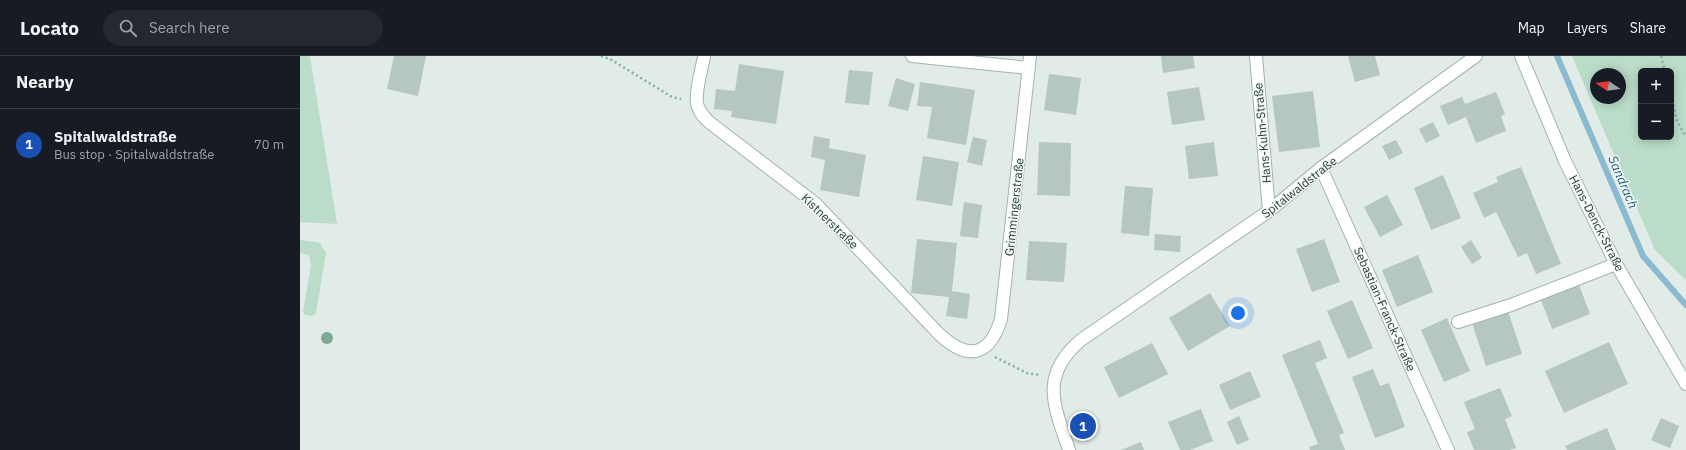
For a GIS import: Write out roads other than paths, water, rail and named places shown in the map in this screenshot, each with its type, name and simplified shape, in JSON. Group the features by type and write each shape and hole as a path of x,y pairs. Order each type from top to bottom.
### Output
{"street":[{"name":"Kistnerstraße","path":"704,56 697,104 701,113 709,122 816,204 949,343 968,352 980,350"},
{"path":"912,56 1029,68"},
{"name":"Grimmingerstraße","path":"980,350 997,333 1002,319 1030,56"},
{"name":"Hans-Kuhn-Straße","path":"1256,56 1268,211"},
{"name":"Spitalwaldstraße","path":"1070,450 1056,410 1053,392 1054,378 1062,361 1071,349 1081,340 1268,211 1321,168 1476,56"},
{"name":"Hans-Denck-Straße","path":"1521,56 1565,161 1616,264 1686,384"},
{"name":"Sebastian-Franck-Straße","path":"1321,168 1448,450"},
{"path":"1458,322 1511,305 1616,264"}],"waterway":[{"name":"Sandrach","path":"1557,56 1643,256 1686,305"}],"place":[{"name":"Spitalwaldstraße","path":"1083,426"}]}
